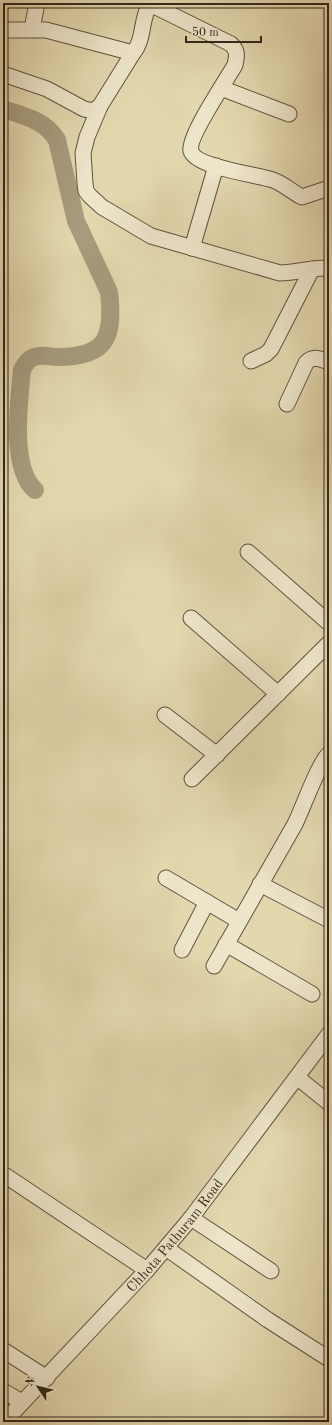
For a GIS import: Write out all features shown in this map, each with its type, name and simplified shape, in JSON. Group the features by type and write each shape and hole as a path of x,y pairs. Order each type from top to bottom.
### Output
{"street":[{"path":"32,29 36,3"},
{"path":"329,188 302,197 285,185 274,180 216,166 196,158 191,152 191,144 198,128 235,65 237,55 236,49 231,44 154,6 148,5 138,46 100,106 84,145 83,154 86,191 102,207 151,236 280,272 292,273 312,269 329,268"},
{"path":"3,30 32,29 61,33 133,52"},
{"path":"3,74 47,89 84,109 92,111 100,106"},
{"path":"221,88 289,114"},
{"path":"192,248 216,166"},
{"path":"251,361 266,354 271,349 312,269"},
{"path":"287,404 306,363 310,358 329,362"},
{"path":"248,552 329,623"},
{"path":"191,618 278,694"},
{"path":"192,780 329,643"},
{"path":"165,715 217,755"},
{"path":"214,966 295,824 305,805 323,760 329,754"},
{"path":"166,878 239,921"},
{"path":"260,884 329,920"},
{"path":"182,950 208,902"},
{"path":"226,944 312,994"},
{"name":"Chhota Pathuram Road","path":"4,1422 148,1270 298,1078 329,1034"},
{"path":"298,1078 329,1103"},
{"path":"3,1174 148,1270"},
{"path":"190,1218 271,1271"},
{"path":"166,1248 268,1320 329,1359"},
{"path":"3,1350 47,1378"},
{"path":"3,1391 22,1402"}],"waterway":[{"path":"3,109 40,123 52,133 57,140 76,221 109,292 110,321 108,332 104,341 97,348 87,353 74,356 34,357 27,362 22,370 18,416 19,451 27,480 35,490"}]}
